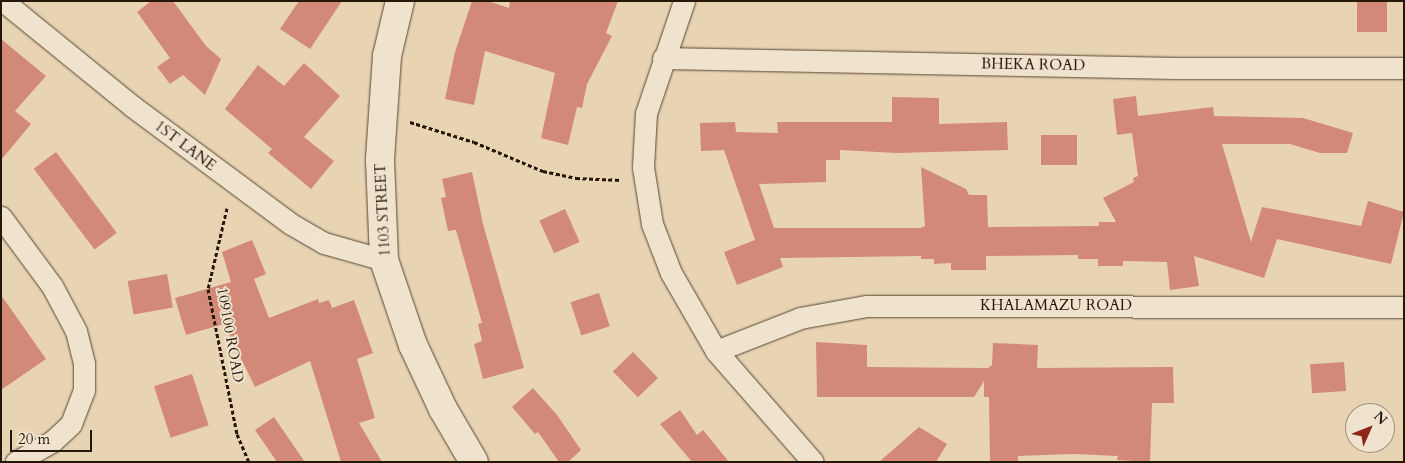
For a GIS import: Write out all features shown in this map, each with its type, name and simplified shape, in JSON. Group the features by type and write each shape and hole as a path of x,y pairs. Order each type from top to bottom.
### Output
{"street":[{"name":"1ST LANE","path":"3,1 233,182 291,224 324,243 384,260"},
{"name":"1103 STREET","path":"400,1 387,56 380,160 384,260 413,345 443,409 474,462"},
{"path":"684,1 663,58 646,113 643,167 652,224 671,273 716,350 813,462"},
{"name":"BHEKA ROAD","path":"663,58 1167,68 1404,68"},
{"path":"1,217 52,286 76,331 84,364 84,390 71,424 53,441 16,462"},
{"name":"KHALAMAZU ROAD","path":"716,350 800,318 866,306 1404,307"}],"path":[{"path":"383,114 474,142 543,171 576,178 645,182"},
{"name":"109100 ROAD","path":"233,182 208,289 237,434 249,462"}],"building":[{"path":"151,1 173,1 206,46 221,59 205,95 183,75 170,84 157,67 170,58 137,12"},
{"path":"299,1 342,1 310,49 280,29"},
{"path":"472,1 488,1 509,8 510,1 618,1 606,33 612,36 587,84 582,108 577,107 568,145 541,138 555,73 485,51 474,105 445,99 455,52"},
{"path":"1357,1 1387,1 1387,32 1357,32"},
{"path":"1,39 46,76 15,111 31,124 1,160"},
{"path":"304,63 340,96 304,137 334,161 311,189 268,153 272,149 225,109 258,65 284,86"},
{"path":"1136,96 1138,116 1213,107 1214,116 1303,118 1353,133 1347,153 1320,153 1290,144 1222,144 1251,242 1262,207 1361,226 1368,201 1404,212 1391,264 1277,239 1264,278 1194,256 1199,286 1170,290 1167,262 1123,261 1123,266 1098,266 1098,259 1078,259 1078,255 986,256 986,270 951,270 951,263 934,264 934,259 921,259 921,256 780,258 783,267 737,285 724,252 755,240 724,150 701,151 700,123 735,122 736,132 778,133 777,122 892,122 892,97 939,98 939,124 1007,122 1008,150 897,153 840,150 840,160 826,160 826,182 759,184 774,228 920,228 925,226 921,167 966,189 969,195 987,195 988,227 1099,226 1099,222 1116,222 1103,198 1134,182 1133,178 1138,176 1132,133 1117,135 1113,99"},
{"path":"1041,135 1077,135 1077,165 1041,165"},
{"path":"56,152 117,233 94,250 34,169"},
{"path":"472,172 483,224 524,368 483,379 474,344 482,341 478,324 482,323 456,230 448,231 441,198 446,197 442,179"},
{"path":"565,209 580,242 554,253 539,220"},
{"path":"252,240 266,274 254,279 269,318 318,299 319,303 329,300 332,308 354,300 373,353 357,359 375,418 359,423 382,462 341,462 310,361 255,387 224,324 186,335 175,298 231,282 222,252"},
{"path":"167,274 173,307 134,314 128,281"},
{"path":"599,293 610,326 581,336 570,302"},
{"path":"1,295 46,359 1,390"},
{"path":"816,342 867,345 867,367 988,368 992,365 993,343 1038,345 1037,368 1173,367 1174,403 1152,403 1150,462 1117,460 1118,456 1073,454 1018,456 1018,462 990,462 989,397 984,397 984,381 974,397 817,397"},
{"path":"633,352 658,378 638,397 613,371"},
{"path":"1344,362 1346,391 1312,393 1310,364"},
{"path":"192,374 209,425 171,438 154,386"},
{"path":"533,388 557,415 581,450 568,462 559,462 538,432 535,434 512,407"},
{"path":"680,410 697,435 703,430 729,462 692,462 660,424"},
{"path":"274,417 305,462 277,462 255,430"},
{"path":"919,427 947,444 936,462 879,462"}]}
